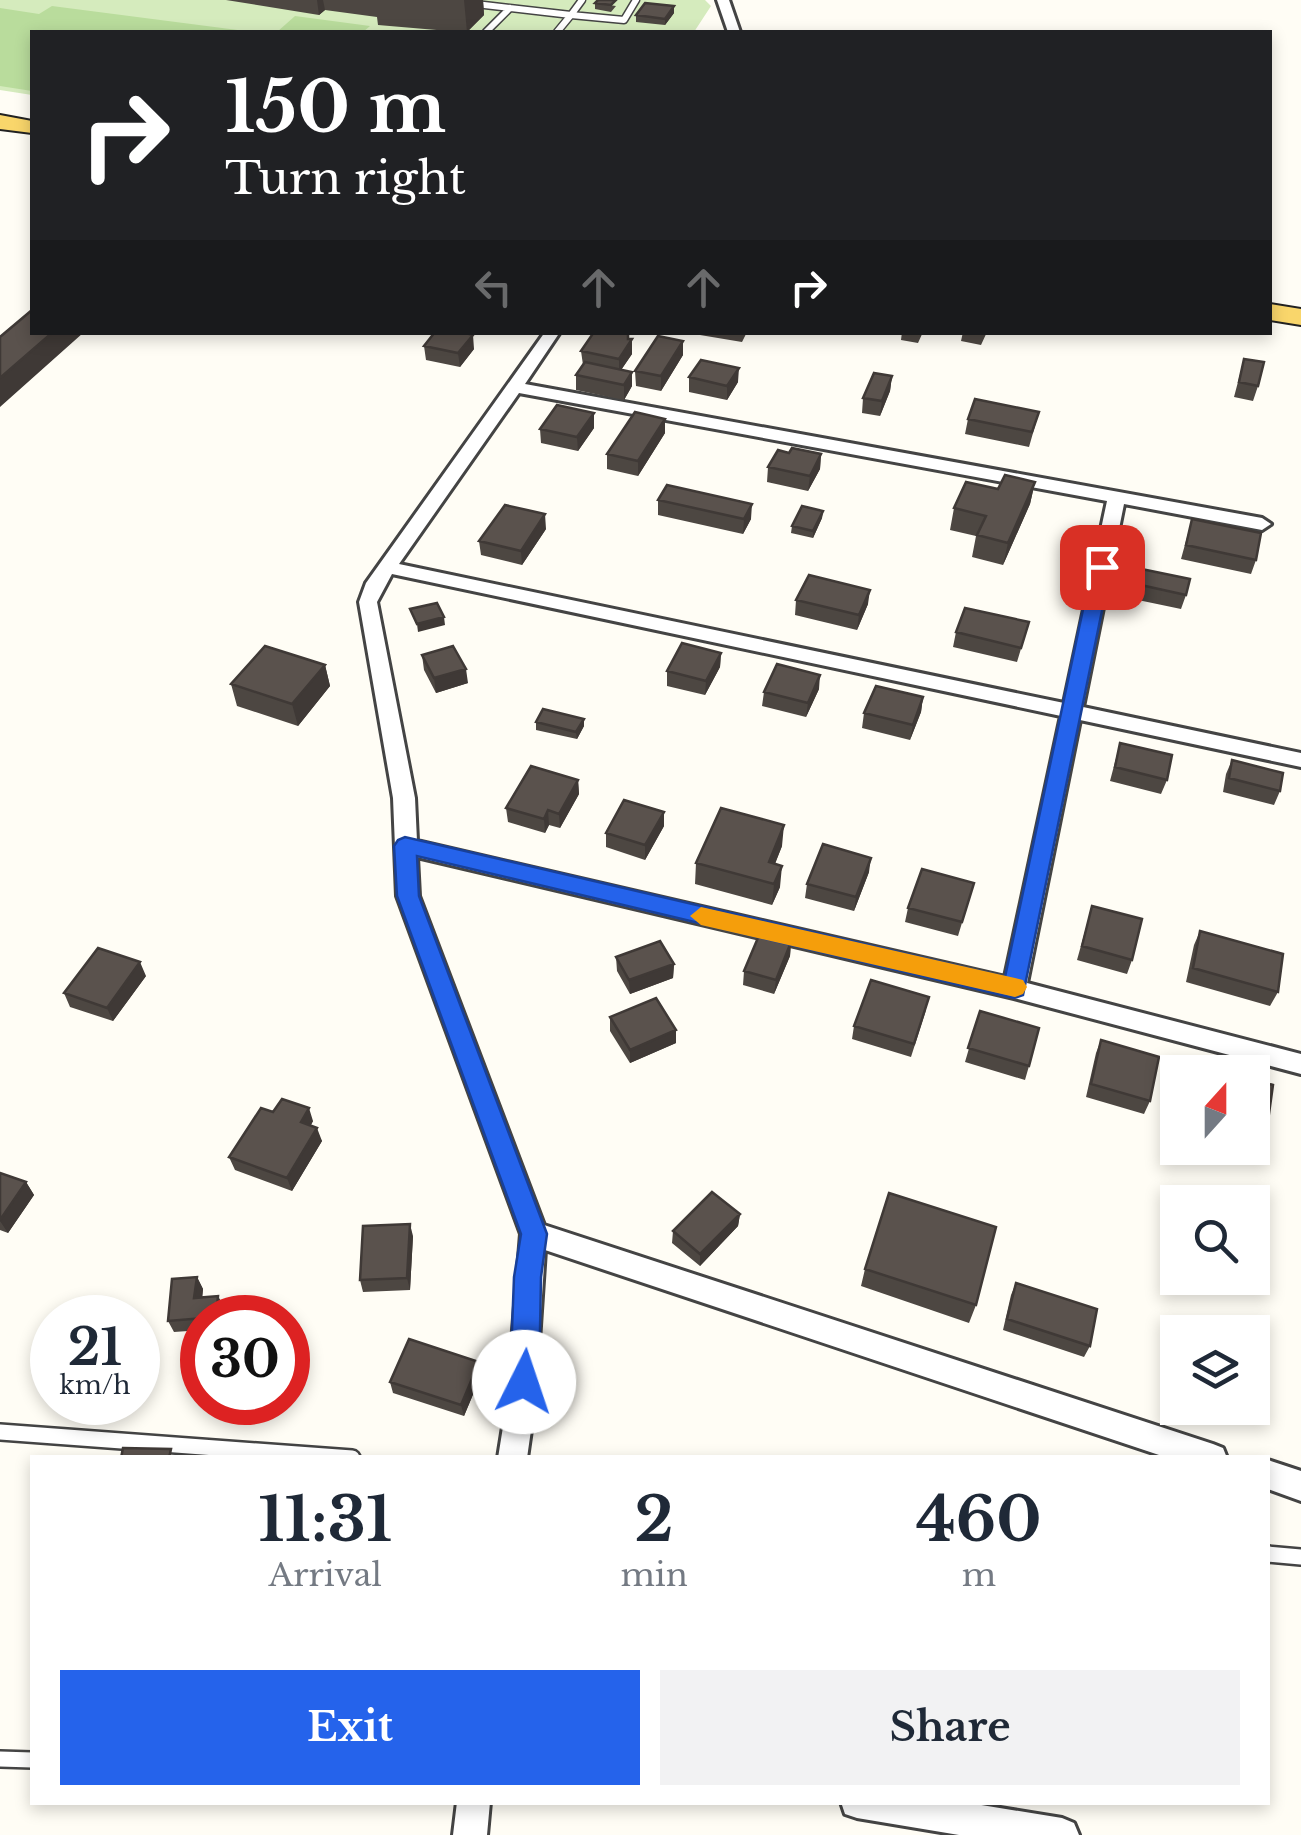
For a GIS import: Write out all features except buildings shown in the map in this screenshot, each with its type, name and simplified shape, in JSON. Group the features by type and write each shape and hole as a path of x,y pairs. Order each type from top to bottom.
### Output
{"main road":[{"path":"0,122 30,127"},
{"path":"1272,312 1301,317"}],"street":[{"path":"723,0 733,30"},
{"path":"513,1455 528,1346 528,1277 534,1234 408,896 404,798 368,602 387,568 551,335"},
{"path":"515,387 1262,524"},
{"path":"1014,989 1118,495"},
{"path":"387,568 1301,760"},
{"path":"405,846 1014,989 1301,1064"},
{"path":"534,1234 1204,1455"},
{"path":"1270,1476 1301,1486"},
{"path":"470,1835 474,1805"},
{"path":"876,1805 1062,1835"}],"lane":[{"path":"440,0 624,20 636,0"},
{"path":"559,30 582,0"},
{"path":"488,30 510,8"},
{"path":"0,1432 311,1455"},
{"path":"1270,1554 1301,1558"},
{"path":"0,1759 30,1760"}],"green space":[{"path":"0,0 705,0 711,6 695,30 30,30 30,95 0,90"},
{"path":"52,6 238,30 30,30 30,91 0,86 0,8 39,14"},
{"path":"295,16 370,26 365,30 279,30"}],"slow traffic":[{"path":"701,916 1015,987"}],"route":[{"path":"524,1382 528,1277 534,1234 408,896 405,846 1014,989 1102,567"}]}
